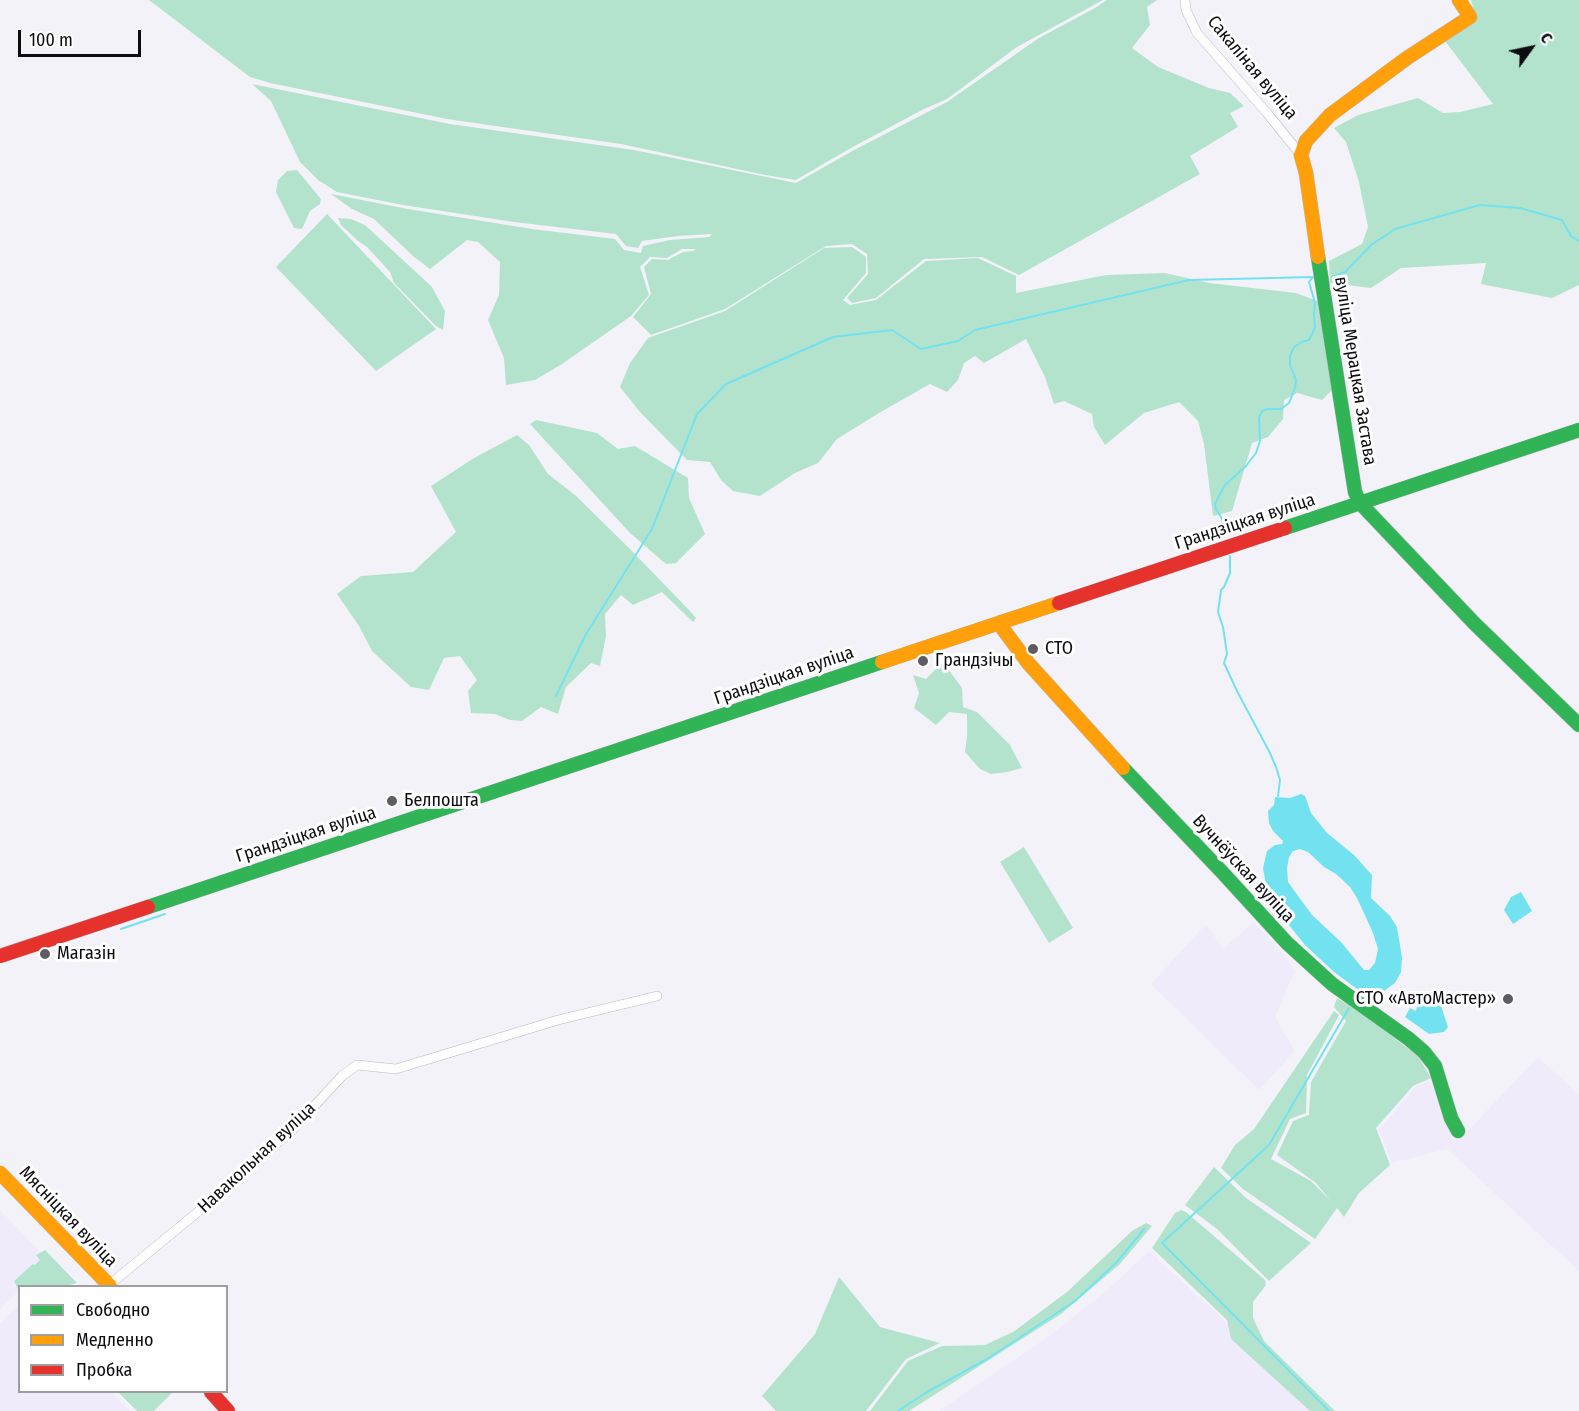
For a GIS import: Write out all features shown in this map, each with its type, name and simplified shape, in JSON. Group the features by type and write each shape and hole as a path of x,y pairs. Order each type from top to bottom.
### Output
{"main road":[{"path":"1301,155 1306,141 1330,115 1407,58 1470,17 1459,0"},
{"name":"вуліца Мерацкая Застава","path":"1301,155 1306,173 1355,492 1360,502 1474,623 1579,725"},
{"name":"Грандзіцкая вуліца","path":"0,956 1579,430"},
{"name":"Вучнёўская вуліца","path":"1001,622 1029,664 1102,746 1287,943 1332,984 1424,1052 1435,1066 1443,1085 1451,1118 1458,1131"},
{"name":"Мясніцкая вуліца","path":"0,1173 109,1285"},
{"path":"212,1393 228,1411"}],"street":[{"name":"Сакаліная вуліца","path":"1185,0 1186,9 1197,33 1267,112 1301,155"},
{"name":"Навакольная вуліца","path":"111,1285 292,1131 342,1076 357,1065 396,1069 558,1020 657,996"}],"shaded area":[{"path":"1254,922 1282,952 1295,971 1275,1017 1295,1051 1259,1090 1151,984 1206,924 1223,949"},
{"path":"1538,1057 1579,1095 1579,1271 1447,1149 1392,1163 1379,1130 1416,1086 1430,1081 1453,1141 1464,1135"},
{"path":"0,1210 50,1262 21,1285 18,1285 18,1292 0,1309"},
{"path":"1149,1251 1228,1324 1235,1337 1316,1411 939,1411 1049,1336 1105,1292"},
{"path":"18,1305 18,1393 112,1393 130,1411 0,1411 0,1324"}],"green space":[{"path":"149,0 1103,0 1017,47 947,99 849,149 796,180 621,144 447,119 270,83 250,77"},
{"path":"1107,0 1157,0 1147,7 1150,25 1132,48 1158,67 1209,88 1230,93 1244,106 1230,113 1238,127 1190,156 1200,174 1019,275 982,257 924,259 876,298 852,303 847,298 868,274 867,254 852,244 826,246 725,309 651,335 633,317 651,294 644,267 652,259 668,260 683,252 696,249 682,249 667,258 650,257 640,267 649,295 631,316 535,380 506,385 504,358 488,320 499,295 500,262 478,242 467,240 430,269 374,219 352,209 331,194 532,229 615,239 624,250 641,253 643,246 670,240 709,237 712,234 642,241 638,248 626,246 616,234 514,222 337,192 318,180 300,162 271,101 252,84 450,124 634,150 796,183 947,102 1039,38"},
{"path":"1471,0 1579,0 1579,285 1552,298 1481,284 1486,263 1401,268 1371,288 1330,283 1329,261 1362,244 1368,227 1359,182 1346,142 1334,128 1358,115 1418,98 1443,113 1460,112 1493,104 1445,41 1476,19"},
{"path":"297,170 321,199 320,204 310,211 302,229 294,228 276,192 278,180 287,171"},
{"path":"327,214 436,329 376,371 276,267"},
{"path":"338,218 351,219 365,225 432,287 445,311 443,330 436,326 394,283 390,272 367,247 341,225"},
{"path":"852,247 866,257 866,273 843,300 850,305 876,300 926,261 978,258 1016,276 1016,293 1106,275 1165,273 1209,283 1296,293 1320,302 1332,390 1322,400 1297,393 1284,400 1283,419 1268,437 1252,443 1232,511 1213,516 1204,444 1198,421 1179,402 1144,413 1105,445 1094,427 1092,414 1064,401 1054,404 1045,377 1026,339 984,363 975,356 964,363 958,380 947,392 930,384 837,439 818,463 795,473 760,496 733,491 721,480 710,462 687,460 640,412 620,387 630,363 648,338 725,311 824,248"},
{"path":"536,420 597,433 618,449 635,446 688,478 689,498 705,534 676,563 666,564 630,533 530,424"},
{"path":"517,435 529,445 548,474 575,495 696,618 693,622 662,592 633,605 621,595 605,614 606,636 600,666 591,663 566,687 558,714 541,707 522,721 510,720 495,714 471,713 468,691 477,680 460,656 444,658 429,690 411,687 372,651 359,626 337,594 361,576 413,572 456,532 431,486 474,458"},
{"path":"943,662 962,688 963,707 977,712 1010,745 1022,768 991,774 980,769 965,752 967,714 949,712 936,725 914,708 919,693 913,675 926,679"},
{"path":"1024,847 1073,928 1049,943 1000,862"},
{"path":"1337,998 1358,1010 1418,1056 1431,1078 1413,1086 1376,1128 1390,1165 1359,1193 1344,1217 1337,1208 1315,1239 1243,1189 1221,1168 1235,1145 1254,1129 1334,1011 1339,1015 1307,1075 1306,1113 1290,1119 1271,1159 1311,1181 1330,1200 1316,1183 1277,1155 1293,1121 1309,1115 1311,1082 1346,1021 1334,1007"},
{"path":"1214,1167 1246,1198 1311,1243 1269,1281 1217,1229 1185,1205"},
{"path":"1181,1210 1265,1280 1266,1285 1253,1302 1253,1318 1264,1341 1335,1411 1310,1411 1231,1339 1227,1320 1152,1248 1175,1213"},
{"path":"1146,1223 1152,1226 1120,1264 1061,1314 909,1411 870,1411 908,1361 942,1346 985,1345 1013,1332 1067,1292 1132,1231"},
{"path":"45,1250 77,1283 18,1285 18,1289 14,1281 40,1260 36,1255"},
{"path":"839,1277 880,1327 940,1343 906,1359 866,1411 776,1411 762,1396 815,1334"},
{"path":"119,1393 172,1393 154,1411 137,1411"}],"water":[{"path":"1301,794 1305,796 1311,813 1327,833 1354,855 1372,875 1371,898 1390,916 1397,927 1402,958 1401,972 1395,983 1373,996 1364,994 1334,972 1305,945 1280,914 1267,890 1263,868 1267,851 1275,845 1282,844 1283,841 1269,823 1268,811 1274,805 1275,797 1290,798","holes":["1300,849 1308,852 1350,887 1357,898 1378,949 1375,963 1369,970 1364,970 1341,942 1312,915 1288,882 1289,857 1293,851"]},
{"path":"1521,892 1532,911 1513,924 1504,910 1511,897"},
{"path":"1431,998 1441,1006 1448,1027 1444,1032 1429,1034 1405,1017 1410,1008 1416,1011 1417,1007 1427,1004"}],"waterway":[{"path":"1334,276 1345,272 1371,245 1395,229 1480,205 1520,208 1562,220 1571,236 1579,241"},
{"path":"556,696 586,634 652,529 697,414 726,384 833,337 892,330 921,349 958,341 975,330 1189,280 1313,277 1309,282 1315,303 1315,328 1309,340 1294,347 1290,356 1290,365 1296,380 1289,403 1281,409 1262,411 1259,418 1260,441 1256,453 1246,466 1225,485 1215,504 1222,519 1224,537"},
{"path":"1230,556 1230,573 1221,590 1218,612 1227,654 1224,663 1276,767 1280,780 1278,796"},
{"path":"121,929 165,914"},
{"path":"1329,1411 1162,1243 1269,1145 1349,1008"},
{"path":"898,1411 987,1359 1075,1301 1117,1262 1144,1229"}],"traffic: fast":[{"path":"1318,257 1355,492 1360,503 1474,623 1579,725"},
{"path":"1285,528 1579,430"},
{"path":"148,907 882,662"},
{"path":"1123,768 1287,943 1332,984 1424,1052 1435,1066 1451,1118 1458,1131"}],"traffic: slow":[{"path":"1318,257 1306,173 1301,155 1306,141 1330,115 1407,58 1470,17 1459,0"},
{"path":"882,662 1059,603"},
{"path":"1001,622 1003,629 1029,664 1123,768"},
{"path":"0,1173 109,1285"}],"traffic: jam":[{"path":"1059,603 1285,528"},
{"path":"0,956 148,907"},
{"path":"212,1393 228,1411"}],"place":[{"name":"СТО","path":"1033,649"},
{"name":"Грандзічы","path":"923,661"},
{"name":"Белпошта","path":"392,801"},
{"name":"Магазін","path":"45,954"},
{"name":"СТО «АвтоМастер»","path":"1508,999"}]}
